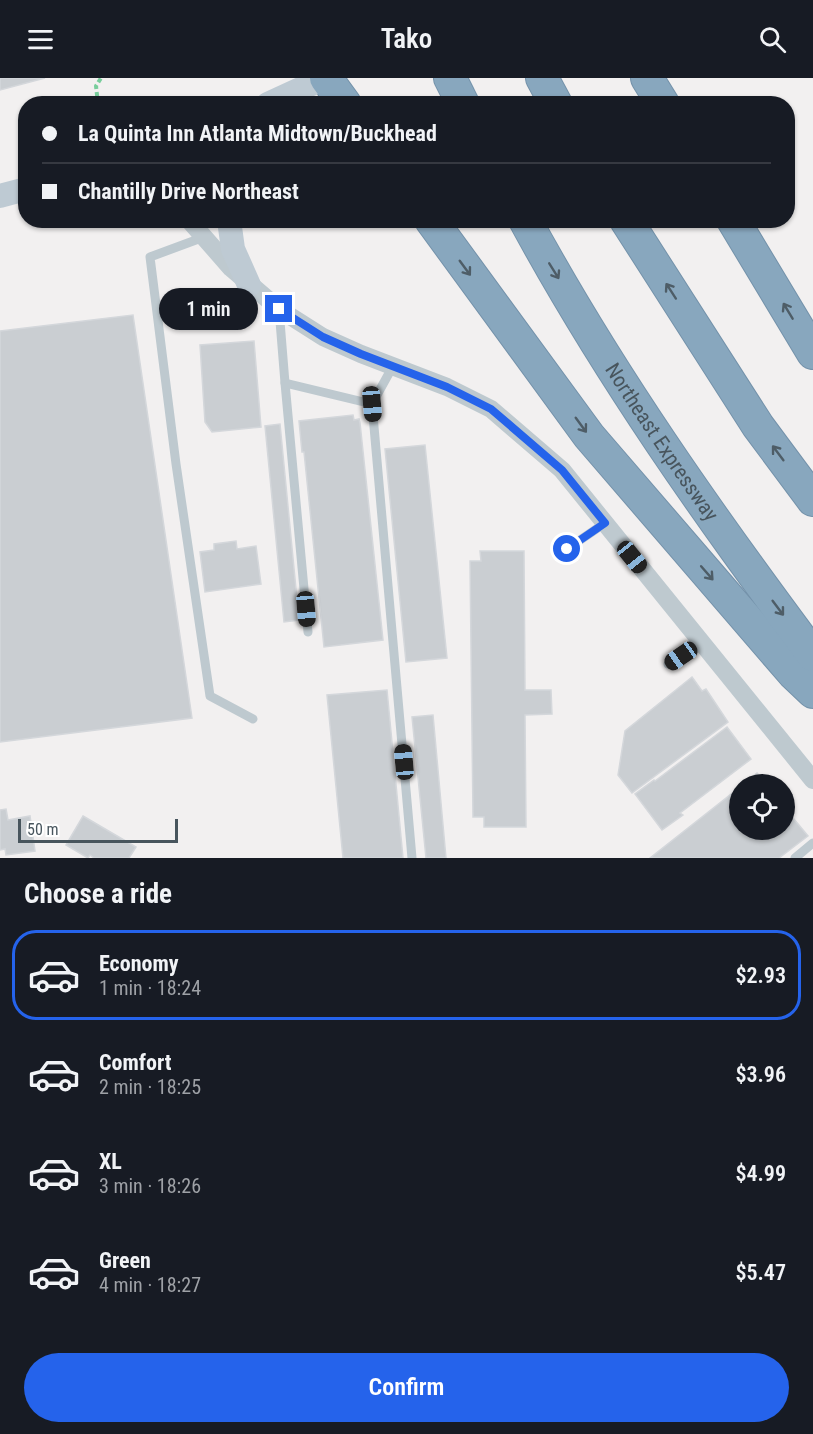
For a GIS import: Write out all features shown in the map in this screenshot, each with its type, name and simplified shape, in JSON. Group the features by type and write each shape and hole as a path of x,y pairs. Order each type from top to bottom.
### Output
{"highway":[{"path":"325,78 339,96"},
{"path":"542,78 552,96"},
{"path":"647,78 658,96"},
{"path":"436,228 590,436 794,674 813,692"},
{"name":"Northeast Expressway","path":"529,228 543,255 676,465 732,546 813,655"},
{"path":"631,228 758,426 813,500"},
{"path":"738,228 813,353"}],"main road":[{"path":"285,96 325,78"},
{"path":"0,196 18,191"},
{"path":"230,228 233,249 249,285"}],"street":[{"path":"196,228 249,285 279,309 323,337 447,387 491,409 562,470 813,780"}],"lane":[{"path":"204,237 150,257 176,464 210,696 253,718"},
{"path":"279,309 308,632"},
{"path":"393,366 372,404 412,858"},
{"path":"285,383 372,404"},
{"path":"567,549 605,523"},
{"path":"669,664 700,641"},
{"path":"795,858 813,843"}],"path":[{"path":"97,96 96,86 102,78"}],"building":[{"path":"0,78 45,78 0,90"},
{"path":"133,315 192,718 0,742 0,331"},
{"path":"254,341 261,427 212,432 205,422 200,345"},
{"path":"353,415 354,420 359,419 360,423 383,640 324,647 299,421"},
{"path":"280,424 299,620 284,622 265,426"},
{"path":"425,445 447,658 406,662 385,449"},
{"path":"236,541 237,549 256,546 261,584 205,592 200,552 214,550 214,544"},
{"path":"480,551 524,551 525,690 551,690 552,714 525,715 526,827 484,827 484,817 473,817 470,561 481,561"},
{"path":"692,677 702,691 706,689 728,722 632,793 618,775 625,731"},
{"path":"387,690 403,858 343,858 327,695"},
{"path":"433,715 446,858 426,858 412,717"},
{"path":"727,727 751,759 680,813 683,815 662,830 635,794"},
{"path":"729,796 729,840 795,840 795,820 808,836 779,858 650,858"},
{"path":"6,809 8,820 30,816 35,851 6,855 5,849 0,850 0,810"},
{"path":"83,816 136,847 129,858 94,858 90,855 88,858 66,845"}],"route":[{"path":"279,309 323,337 447,387 491,409 562,470 605,523 567,549"}]}
